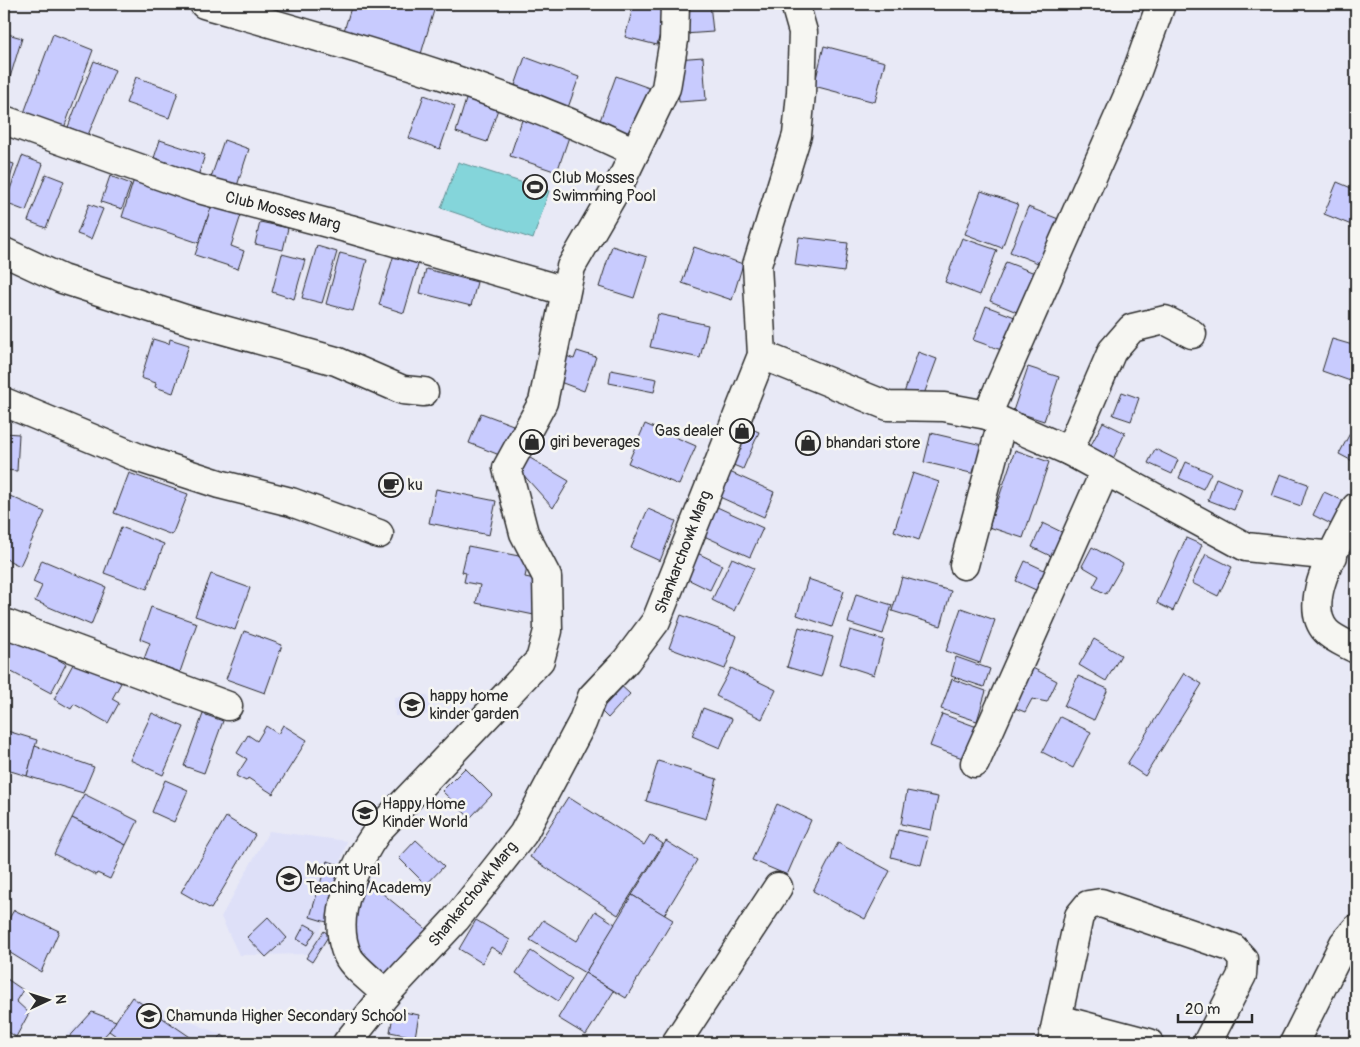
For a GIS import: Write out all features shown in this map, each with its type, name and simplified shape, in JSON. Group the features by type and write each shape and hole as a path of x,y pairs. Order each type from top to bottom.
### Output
{"street":[{"path":"204,4 458,80 594,132 635,152"},
{"path":"386,994 348,958 341,936 342,914 363,851 379,829 540,660 548,631 547,577 524,533 507,468 543,402 571,267 635,152 666,88 674,40 675,4"},
{"name":"Shankarchowk Marg","path":"347,1043 386,994 456,919 523,834 582,723 592,697 626,661 656,622 762,356 757,265 797,135 801,93 802,32 795,4"},
{"path":"964,565 994,418 1130,91 1161,4"},
{"name":"Club Mosses Marg","path":"4,120 194,188 350,228 565,291"},
{"path":"4,252 62,279 191,321 336,361 403,390 424,392"},
{"path":"1069,451 1112,351 1132,328 1164,320 1192,334"},
{"path":"762,356 888,406 944,407 994,418 1069,451 1246,547 1333,556"},
{"path":"4,402 139,458 219,484 291,502 378,534"},
{"path":"975,763 1106,471"},
{"path":"1356,507 1319,585 1316,604 1318,616 1327,632 1356,649"},
{"path":"4,623 228,706"},
{"path":"676,1043 778,887"},
{"path":"1149,1043 1055,1031 1079,916 1088,905 1101,903 1233,948 1243,959 1242,975 1207,1043"},
{"path":"1294,1043 1344,943 1356,929"}],"shaded area":[{"name":"happy home kinder garden","path":"428,695 430,714 395,716 394,697"},
{"name":"Mount Ural Teaching Academy","path":"269,831 347,841 314,954 239,955 221,917"},
{"name":"Chamunda Higher Secondary School","path":"132,997 222,1035 233,1043 58,1043 92,1012 116,1021"}],"water":[{"path":"458,162 549,191 533,239 441,208"}],"building":[{"path":"352,4 424,4 435,7 421,54 344,31"},
{"path":"634,4 668,4 657,45 625,37"},
{"path":"682,4 710,4 713,32 684,34"},
{"path":"4,33 22,38 8,84 4,82"},
{"path":"53,34 93,50 64,128 24,113"},
{"path":"824,46 885,62 875,102 814,86"},
{"path":"525,57 579,77 565,116 511,97"},
{"path":"703,57 706,100 679,102 676,59"},
{"path":"94,61 115,70 88,135 68,127"},
{"path":"616,76 652,89 633,139 598,126"},
{"path":"136,77 178,92 169,118 126,103"},
{"path":"468,93 500,103 487,142 456,132"},
{"path":"424,95 455,106 440,149 409,138"},
{"path":"525,111 572,128 557,172 510,156"},
{"path":"160,140 205,155 197,179 152,164"},
{"path":"224,140 249,149 235,192 209,183"},
{"path":"22,156 43,164 26,211 5,203"},
{"path":"4,161 14,164 5,197 4,197"},
{"path":"46,174 64,181 46,228 28,221"},
{"path":"110,176 131,184 122,209 101,202"},
{"path":"134,179 212,205 199,243 122,217"},
{"path":"1337,182 1356,190 1356,219 1354,226 1324,214"},
{"path":"981,191 1018,204 1002,248 965,234"},
{"path":"89,204 103,209 91,239 77,234"},
{"path":"212,205 241,215 231,246 244,251 238,269 195,255"},
{"path":"1028,207 1061,220 1043,265 1010,252"},
{"path":"260,222 288,228 283,250 255,244"},
{"path":"799,237 848,243 844,272 795,265"},
{"path":"962,238 997,250 980,295 945,282"},
{"path":"317,246 337,252 322,303 302,298"},
{"path":"612,246 647,257 634,298 599,287"},
{"path":"694,247 743,264 732,300 682,283"},
{"path":"395,251 420,258 404,313 379,305"},
{"path":"340,253 367,260 353,311 326,304"},
{"path":"282,254 305,260 294,299 272,292"},
{"path":"1006,262 1040,275 1024,315 990,301"},
{"path":"426,269 477,282 471,306 420,293"},
{"path":"986,306 1020,319 1007,352 973,340"},
{"path":"658,314 708,325 700,358 650,347"},
{"path":"153,339 169,344 170,339 189,345 173,393 155,387 156,383 141,378"},
{"path":"1332,339 1356,346 1356,383 1322,371"},
{"path":"577,351 596,357 584,391 552,379 561,354 574,359"},
{"path":"918,352 937,359 920,405 902,399"},
{"path":"1028,367 1059,377 1044,421 1013,411"},
{"path":"611,370 657,379 654,392 609,383"},
{"path":"1122,392 1139,398 1131,421 1113,415"},
{"path":"481,413 513,425 502,456 469,443"},
{"path":"1103,422 1125,433 1113,459 1090,447"},
{"path":"1356,422 1356,463 1339,454"},
{"path":"737,423 759,432 743,469 721,460"},
{"path":"645,424 696,446 679,485 628,463"},
{"path":"4,433 19,434 17,471 4,470"},
{"path":"931,433 982,445 975,474 924,462"},
{"path":"1155,449 1178,460 1172,474 1148,463"},
{"path":"1015,450 1049,462 1023,538 989,527"},
{"path":"525,455 569,481 553,508 520,471"},
{"path":"1186,462 1211,473 1203,489 1179,478"},
{"path":"723,469 774,492 764,517 713,494"},
{"path":"129,473 188,494 172,535 114,513"},
{"path":"913,473 939,482 919,540 894,531"},
{"path":"1280,474 1308,484 1301,506 1272,496"},
{"path":"1216,478 1242,489 1234,510 1208,500"},
{"path":"436,489 496,501 489,535 429,523"},
{"path":"1324,492 1346,502 1335,526 1313,515"},
{"path":"10,496 45,512 20,566 4,558 4,510"},
{"path":"717,507 763,528 750,557 704,536"},
{"path":"648,509 676,521 660,561 631,548"},
{"path":"1043,523 1072,537 1061,561 1032,547"},
{"path":"121,527 164,544 147,589 104,573"},
{"path":"1186,538 1202,545 1173,611 1157,603"},
{"path":"468,546 529,558 525,577 540,580 534,615 476,603 480,585 464,582 466,573 462,572"},
{"path":"1092,547 1123,564 1106,594 1093,587 1099,576 1082,566"},
{"path":"689,549 722,565 710,590 677,574"},
{"path":"1206,554 1232,567 1218,596 1192,583"},
{"path":"732,558 754,568 734,611 712,600"},
{"path":"42,560 106,587 91,625 35,601 42,586 33,582"},
{"path":"1025,561 1055,575 1047,595 1016,581"},
{"path":"211,574 250,588 235,630 195,616"},
{"path":"902,577 951,591 941,626 892,611"},
{"path":"808,579 844,591 832,627 797,615"},
{"path":"856,594 892,605 883,634 848,623"},
{"path":"151,607 197,623 180,672 144,659 150,643 140,639"},
{"path":"961,608 995,620 980,663 946,651"},
{"path":"681,615 737,636 725,669 669,648"},
{"path":"799,627 833,637 821,677 787,667"},
{"path":"850,630 884,640 874,675 840,664"},
{"path":"244,631 282,645 265,693 226,679"},
{"path":"12,632 53,653 52,656 66,664 51,693 4,668 4,648"},
{"path":"1094,639 1121,655 1106,681 1079,665"},
{"path":"77,657 121,683 112,699 119,703 108,723 74,704 71,709 54,699"},
{"path":"956,657 990,669 984,687 951,676"},
{"path":"1027,665 1057,681 1047,702 1032,699 1025,712 1007,705"},
{"path":"731,668 776,690 762,719 716,696"},
{"path":"1184,673 1202,684 1145,776 1127,764"},
{"path":"1078,676 1108,689 1094,720 1064,706"},
{"path":"952,679 986,691 977,721 941,709"},
{"path":"617,682 630,694 608,718 595,705"},
{"path":"703,708 732,719 720,748 692,736"},
{"path":"152,713 184,727 163,775 130,760"},
{"path":"203,714 223,721 204,773 184,766"},
{"path":"942,714 977,727 965,759 930,746"},
{"path":"1060,717 1091,732 1073,768 1042,752"},
{"path":"283,725 307,740 273,794 248,778 246,781 236,776 247,759 237,753 248,735 257,741 266,726 278,734"},
{"path":"4,730 37,740 27,776 4,769"},
{"path":"35,746 94,767 83,793 27,776"},
{"path":"658,761 717,779 706,819 646,801"},
{"path":"465,768 492,795 470,818 442,791"},
{"path":"165,780 188,790 174,822 152,812"},
{"path":"907,791 938,797 931,830 901,824"},
{"path":"84,794 138,821 126,845 72,818"},
{"path":"568,797 644,845 650,835 663,844 618,915 530,857"},
{"path":"777,804 811,820 787,875 752,860"},
{"path":"363,809 371,817 364,823 356,816"},
{"path":"226,817 255,835 211,909 181,892"},
{"path":"72,818 126,845 110,879 97,873 96,875 54,854"},
{"path":"898,830 928,837 921,865 891,857"},
{"path":"416,840 444,866 426,885 399,858"},
{"path":"666,841 697,860 664,915 632,895"},
{"path":"838,843 890,871 865,919 813,891"},
{"path":"327,861 347,867 330,923 310,917"},
{"path":"362,877 430,932 383,975 358,952 351,930"},
{"path":"632,895 673,920 626,998 585,973"},
{"path":"14,910 59,931 41,972 4,949 4,927"},
{"path":"595,911 615,924 585,973 530,940 543,920 577,941"},
{"path":"268,917 287,938 266,957 247,937"},
{"path":"476,920 510,940 502,954 491,947 482,963 459,949"},
{"path":"305,924 316,930 307,945 297,939"},
{"path":"324,931 329,935 312,962 306,958"},
{"path":"531,951 572,979 558,1001 516,973"},
{"path":"585,973 614,991 586,1035 558,1018"},
{"path":"4,977 23,990 16,1001 29,1013 16,1037 4,1029"},
{"path":"132,997 196,1041 195,1043 126,1043 109,1031"},
{"path":"394,1010 419,1015 415,1037 390,1032"},
{"path":"92,1012 116,1021 98,1043 64,1043"},
{"path":"222,1035 232,1043 214,1043"}],"place":[{"name":"Club Mosses Swimming Pool","path":"535,187"},
{"name":"Gas dealer","path":"742,431"},
{"name":"giri beverages","path":"532,442"},
{"name":"bhandari store","path":"808,443"},
{"name":"ku","path":"391,485"},
{"name":"happy home kinder garden","path":"412,705"},
{"name":"Happy Home Kinder World","path":"365,813"},
{"name":"Mount Ural Teaching Academy","path":"289,879"},
{"name":"Chamunda Higher Secondary School","path":"149,1016"}]}
